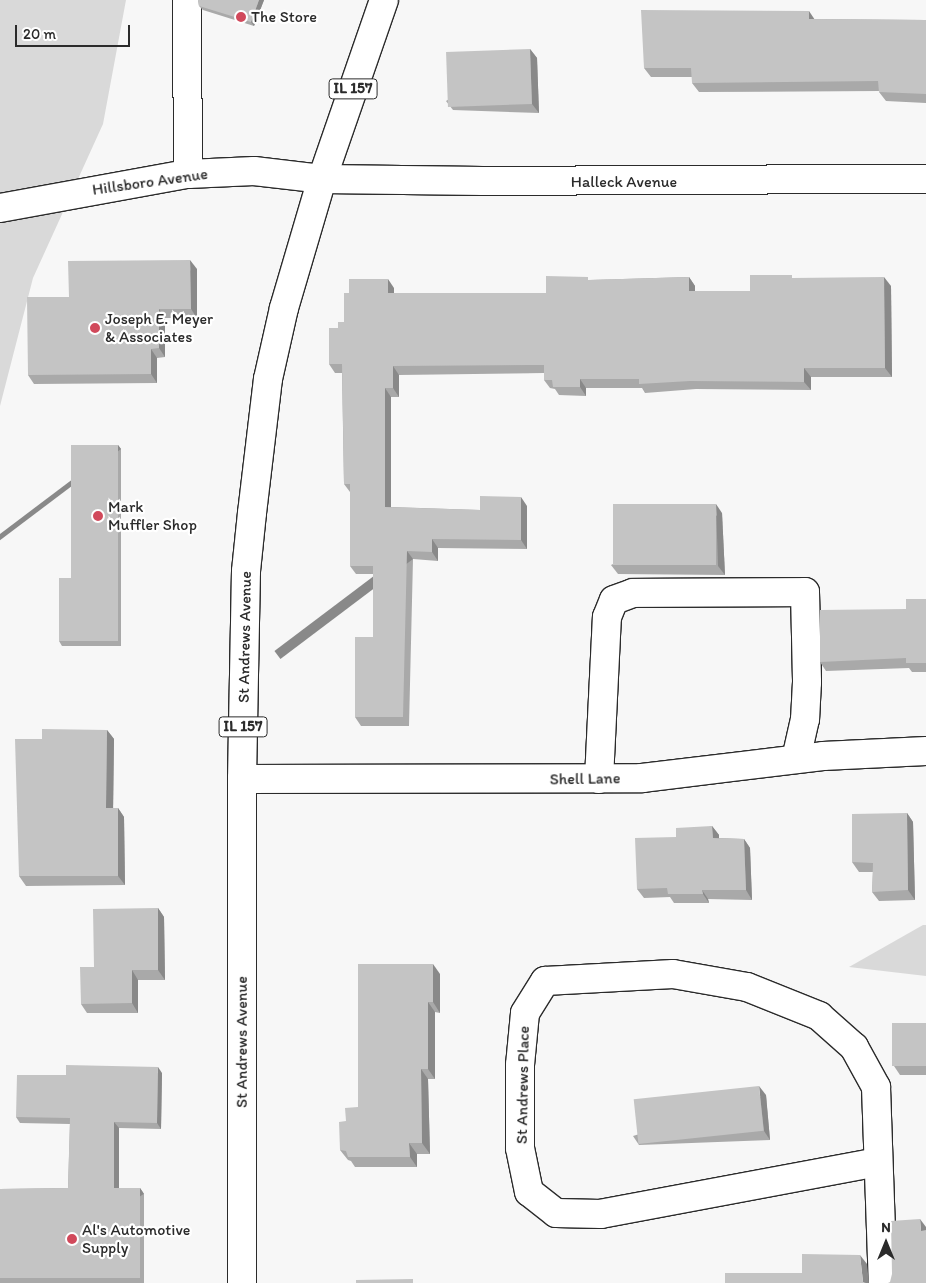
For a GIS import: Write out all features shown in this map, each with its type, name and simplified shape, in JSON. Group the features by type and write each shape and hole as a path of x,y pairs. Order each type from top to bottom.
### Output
{"street":[{"path":"187,0 188,174"},
{"name":"IL 157","path":"322,179 384,0"},
{"name":"Hillsboro Avenue","path":"0,208 188,174 254,171 322,179"},
{"name":"Halleck Avenue","path":"322,179 678,182 926,179"},
{"name":"St Andrews Avenue","path":"242,1283 242,779 246,571 268,380 301,245 322,179"},
{"path":"599,779 607,617 614,600 633,594 805,592 807,682 805,719 796,759"},
{"name":"Shell Lane","path":"242,779 642,778 796,759 926,751"},
{"name":"St Andrews Place","path":"878,1162 601,1214 556,1212 529,1192 520,1148 520,1065 525,1013 545,981 673,974 747,987 819,1016 854,1048 876,1087 882,1283"}],"shaded area":[{"path":"0,0 126,0 103,124 33,278 0,406"},
{"path":"926,925 926,976 849,967"}],"building":[{"name":"The Store","path":"198,0 259,0 251,22 199,6"},
{"path":"641,10 809,11 809,19 926,20 926,94 879,92 878,81 692,83 691,68 644,68"},
{"path":"530,49 532,104 448,107 446,52"},
{"name":"Joseph E. Meyer & Associates","path":"190,260 191,309 159,309 159,348 151,349 151,374 28,375 27,297 69,297 68,261"},
{"path":"750,275 792,275 792,278 884,277 885,368 804,368 804,382 690,381 639,384 639,379 580,379 580,387 553,387 552,380 544,380 544,365 393,366 393,388 385,388 385,507 480,510 480,496 521,497 521,540 432,539 432,552 407,551 403,717 355,717 355,637 373,637 373,566 350,566 350,484 344,484 342,364 329,364 329,328 338,328 338,322 344,322 344,293 349,293 349,279 388,279 388,293 546,293 546,276 588,277 588,280 689,277 689,291 750,291"},
{"name":"Mark Muffler Shop","path":"71,445 118,445 118,641 59,641 59,578 71,578"},
{"path":"613,504 716,504 716,565 613,565"},
{"path":"906,599 926,599 926,663 906,663 906,658 820,662 820,610 906,609"},
{"path":"42,729 107,730 106,808 118,808 118,876 19,876 15,739 42,739"},
{"path":"907,813 908,890 872,892 873,863 852,862 852,814"},
{"path":"712,826 713,838 744,839 746,890 702,890 703,894 668,894 667,888 637,889 635,838 676,837 676,828"},
{"path":"158,908 158,970 132,970 132,1003 81,1004 80,967 94,967 93,909"},
{"path":"358,964 433,964 433,1002 428,1002 428,1069 421,1069 422,1143 409,1143 410,1157 348,1157 346,1151 340,1150 339,1122 346,1121 345,1108 358,1107"},
{"path":"892,1023 926,1023 926,1066 892,1066"},
{"path":"66,1065 158,1067 157,1123 114,1122 114,1188 140,1188 140,1278 0,1278 0,1189 68,1188 70,1118 16,1117 17,1075 66,1075"},
{"path":"759,1086 764,1131 638,1144 634,1099"},
{"path":"920,1219 921,1231 926,1230 926,1283 888,1283 892,1274 891,1221"},
{"path":"802,1254 860,1255 863,1282 866,1283 725,1283 725,1273 802,1273"},
{"path":"413,1279 413,1283 356,1283 356,1280"}],"place":[{"name":"The Store","path":"241,17"},
{"name":"Joseph E. Meyer & Associates","path":"95,328"},
{"name":"Mark Muffler Shop","path":"98,516"},
{"name":"Al's Automotive Supply","path":"72,1239"}]}
